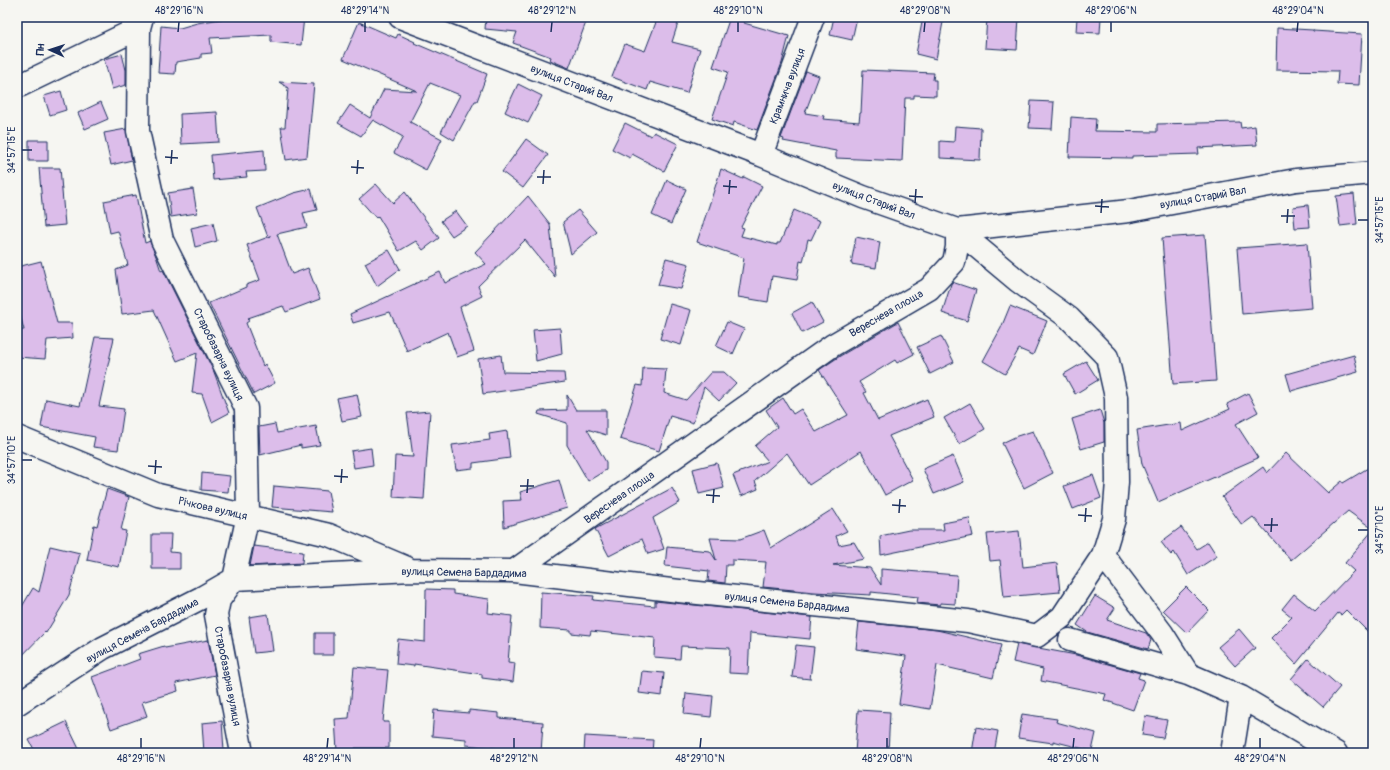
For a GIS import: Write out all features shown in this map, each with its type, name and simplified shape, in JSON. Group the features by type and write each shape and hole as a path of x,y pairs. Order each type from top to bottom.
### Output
{"street":[{"name":"вулиця Старий Вал","path":"400,17 761,155 863,197 957,230 1128,211 1296,180 1373,173"},
{"name":"Крамнича вулиця","path":"761,155 813,17"},
{"path":"17,87 140,22"},
{"name":"Старобазарна вулиця","path":"140,22 138,131 162,240 246,408 248,515 234,579 219,600 216,615 242,753"},
{"path":"957,230 1018,281 1069,318 1107,357 1116,397 1117,482 1114,519 1103,555 1162,633 1188,674"},
{"name":"Вереснева площа","path":"514,571 833,344 929,289 954,262 957,247 957,230"},
{"name":"Річкова вулиця","path":"17,437 158,495 329,535 412,570"},
{"name":"вулиця Семена Бардадима","path":"17,704 103,648 201,598 234,579 412,570 514,571 678,591 968,620 1037,636 1062,617 1103,555"},
{"path":"1070,640 1188,674 1241,697 1336,753"},
{"path":"1232,753 1241,697"}],"building":[{"path":"227,17 304,17 301,45 271,42 271,35 210,38 212,53 201,54 201,58 176,62 175,74 158,73 161,26 180,28"},
{"path":"486,17 588,17 569,68 550,60 551,57 513,43 517,32 485,29"},
{"path":"658,17 680,17 672,42 700,49 687,93 650,82 647,90 612,77 625,44 645,51"},
{"path":"730,17 746,17 744,23 789,36 782,63 757,130 734,122 733,126 712,119 728,72 713,67"},
{"path":"834,17 857,17 852,40 830,35"},
{"path":"923,17 944,17 936,59 916,54"},
{"path":"987,17 1019,17 1017,50 985,48"},
{"path":"1077,17 1101,17 1100,33 1076,32"},
{"path":"359,22 396,38 398,34 415,42 414,43 487,74 477,101 475,101 454,140 441,132 460,95 430,83 410,122 442,139 426,170 394,153 403,137 373,120 361,136 338,123 350,105 370,118 384,89 417,91 343,59"},
{"path":"1277,28 1362,34 1359,85 1337,84 1338,71 1276,70"},
{"path":"122,54 126,70 126,85 112,89 104,59"},
{"path":"863,70 934,73 933,80 936,80 936,96 914,95 914,98 905,98 902,161 836,158 836,151 783,141 784,139 781,138 806,71 819,76 805,113 824,116 823,119 859,122 861,113"},
{"path":"279,82 314,84 307,157 286,160 281,127 285,127 288,88"},
{"path":"518,84 542,96 528,123 505,112"},
{"path":"61,91 66,110 50,115 44,96"},
{"path":"1031,101 1054,102 1052,129 1029,128"},
{"path":"101,102 108,119 85,129 78,113"},
{"path":"217,112 219,142 181,144 180,114"},
{"path":"1071,117 1096,119 1095,131 1157,132 1157,124 1240,122 1241,128 1255,126 1257,145 1198,148 1199,154 1132,156 1132,158 1069,157"},
{"path":"625,123 651,136 654,132 678,144 664,171 632,154 630,158 612,149"},
{"path":"955,126 981,128 980,160 940,158 940,141 954,142"},
{"path":"126,129 132,160 111,165 104,133"},
{"path":"526,139 548,155 523,188 502,172"},
{"path":"29,140 48,140 48,161 29,161"},
{"path":"264,150 265,171 246,172 247,177 213,180 211,155"},
{"path":"39,168 60,168 65,225 44,227"},
{"path":"721,169 743,179 744,177 762,186 741,227 744,228 741,236 777,245 777,243 780,243 794,210 820,221 811,240 808,239 803,262 800,261 797,280 772,276 768,302 738,297 744,258 697,242"},
{"path":"667,180 686,189 671,224 652,215"},
{"path":"376,184 393,203 405,192 439,238 423,250 416,241 399,251 378,216 376,218 359,199"},
{"path":"193,189 197,213 171,217 168,193"},
{"path":"311,189 317,210 303,213 307,227 277,234 292,274 308,268 320,299 286,312 283,306 248,318 249,321 246,323 263,366 265,364 275,383 254,394 209,303 260,280 247,245 271,236 268,237 257,208 294,193"},
{"path":"1354,194 1357,224 1340,226 1336,196"},
{"path":"136,195 145,243 150,241 161,271 163,270 214,372 229,413 212,422 202,394 192,393 197,353 177,361 154,310 122,314 116,270 128,265 118,231 110,233 104,201"},
{"path":"528,196 550,224 555,277 525,240 478,286 482,296 460,307 474,351 457,357 448,332 407,351 390,312 353,323 350,314 440,272 445,283 486,264 475,252"},
{"path":"1308,205 1310,227 1295,228 1293,207"},
{"path":"578,210 597,232 571,254 563,222"},
{"path":"456,211 467,226 452,236 441,221"},
{"path":"213,223 217,241 195,247 191,228"},
{"path":"1205,235 1216,381 1173,384 1162,238"},
{"path":"856,237 880,242 876,268 851,264"},
{"path":"1307,243 1312,308 1242,314 1237,248"},
{"path":"389,250 400,269 377,286 365,263"},
{"path":"666,258 689,264 681,289 658,285"},
{"path":"41,261 57,323 72,323 73,338 47,340 45,359 17,357 17,330 24,330 17,302 17,267"},
{"path":"952,282 976,290 967,321 942,313"},
{"path":"812,302 823,322 802,333 792,313"},
{"path":"670,304 691,310 681,345 660,339"},
{"path":"1010,306 1047,321 1033,355 1019,349 1005,374 983,361 1001,328"},
{"path":"727,322 744,329 733,354 716,346"},
{"path":"898,322 914,354 897,363 895,360 859,382 866,392 864,393 878,420 927,399 934,417 889,436 913,480 885,495 861,451 809,485 787,453 755,481 758,489 741,496 733,475 768,461 755,446 777,427 766,410 783,398 793,414 801,409 816,432 848,415 819,370"},
{"path":"560,328 562,354 536,361 533,330"},
{"path":"941,336 954,362 930,374 917,347"},
{"path":"95,337 114,338 99,406 124,409 118,450 93,447 95,437 41,427 46,399 80,406"},
{"path":"501,355 503,372 564,373 565,382 483,394 478,359"},
{"path":"1354,355 1358,372 1291,391 1286,374"},
{"path":"1086,361 1098,380 1075,394 1064,374"},
{"path":"643,368 666,369 664,393 686,400 711,372 724,372 736,383 719,401 704,387 693,423 670,416 659,451 620,439 637,385 642,386"},
{"path":"1248,393 1258,412 1236,424 1258,458 1158,502 1142,464 1137,430 1181,423 1182,431 1230,409 1227,404"},
{"path":"357,394 362,417 342,421 337,398"},
{"path":"567,395 576,410 606,410 606,435 587,429 606,462 606,470 588,481 567,445 567,423 538,414 539,411 567,410"},
{"path":"970,403 985,429 959,444 944,418"},
{"path":"1100,410 1104,423 1104,442 1081,449 1072,419"},
{"path":"430,411 424,499 393,497 395,456 413,457 407,413"},
{"path":"275,424 277,433 316,426 320,445 301,448 301,445 260,455 259,427"},
{"path":"507,431 510,458 473,463 473,468 456,470 452,445 490,440 489,434"},
{"path":"1033,431 1053,473 1024,488 1002,443"},
{"path":"371,448 373,465 354,468 351,451"},
{"path":"1286,453 1328,493 1342,481 1343,483 1373,465 1373,529 1348,511 1291,560 1253,517 1242,525 1222,497 1263,467 1267,473"},
{"path":"953,456 964,482 934,494 923,469"},
{"path":"717,463 724,488 699,494 693,469"},
{"path":"202,473 230,476 228,492 201,490"},
{"path":"1093,475 1101,498 1073,509 1064,486"},
{"path":"559,480 567,508 504,527 503,501 522,500 520,492"},
{"path":"274,486 328,491 332,512 272,507"},
{"path":"672,488 680,502 653,518 664,549 648,554 642,539 609,556 595,529"},
{"path":"107,489 129,497 121,530 126,531 119,567 87,560 94,525 97,526"},
{"path":"833,509 847,531 836,536 839,545 854,542 864,559 833,565 870,568 881,585 881,569 957,575 955,604 940,603 940,605 917,603 918,597 871,592 871,595 814,592 763,587 766,562 732,560 732,565 726,565 725,583 708,581 709,571 665,566 667,547 710,551 716,560 710,538 740,539 764,530 771,548"},
{"path":"969,518 973,536 881,555 880,536 909,530 944,530 943,523"},
{"path":"1181,527 1197,549 1208,542 1217,556 1188,575 1174,552 1171,555 1161,542"},
{"path":"1373,530 1373,637 1346,610 1341,615 1338,613 1296,664 1271,638 1292,617 1282,609 1294,594 1315,611 1354,571 1345,563"},
{"path":"1019,531 1023,567 1057,563 1060,592 1004,597 1000,560 990,561 987,534"},
{"path":"152,534 171,534 170,552 180,553 180,569 152,569"},
{"path":"50,546 80,553 69,595 46,633 45,632 17,661 17,615 33,588 39,592"},
{"path":"254,546 303,552 302,563 250,566"},
{"path":"1186,587 1209,610 1187,633 1163,610"},
{"path":"426,589 453,590 453,594 489,599 488,613 512,616 508,662 515,663 513,682 482,678 482,674 414,664 414,666 396,664 398,639 425,642"},
{"path":"541,592 594,596 593,600 655,606 655,601 812,617 810,639 750,633 748,674 729,673 730,648 681,646 680,659 654,657 655,638 591,631 590,635 571,633 571,630 540,628"},
{"path":"1095,596 1115,608 1107,620 1146,633 1151,640 1148,649 1087,632 1077,625"},
{"path":"268,614 273,651 254,653 249,617"},
{"path":"859,622 937,630 1001,645 993,678 937,665 930,709 899,704 906,656 856,649"},
{"path":"1239,629 1255,648 1235,666 1218,647"},
{"path":"315,633 333,633 333,655 315,655"},
{"path":"208,640 215,675 176,683 178,691 142,702 147,716 111,729 92,677 140,659 138,654 164,646 165,648"},
{"path":"1017,644 1076,655 1140,673 1138,678 1144,680 1133,710 1104,700 1106,694 1041,681 1043,669 1013,662"},
{"path":"796,645 814,647 810,679 792,677"},
{"path":"1308,659 1340,687 1323,707 1291,679"},
{"path":"354,667 388,670 383,722 389,722 389,748 355,748 355,750 337,751 335,719 349,718"},
{"path":"642,671 664,673 662,696 639,693"},
{"path":"686,693 713,696 711,717 684,714"},
{"path":"434,710 469,713 469,710 499,713 499,718 543,722 541,753 511,753 511,750 466,745 466,739 432,736"},
{"path":"858,710 890,712 888,753 855,753"},
{"path":"1022,714 1057,719 1056,722 1096,733 1092,751 1053,741 1053,743 1018,738"},
{"path":"1145,716 1167,720 1163,738 1142,735"},
{"path":"222,721 224,751 204,753 202,723"},
{"path":"66,722 81,753 36,753 29,740"},
{"path":"976,727 998,731 994,753 972,753"},
{"path":"585,736 653,740 652,753 584,753"}]}
